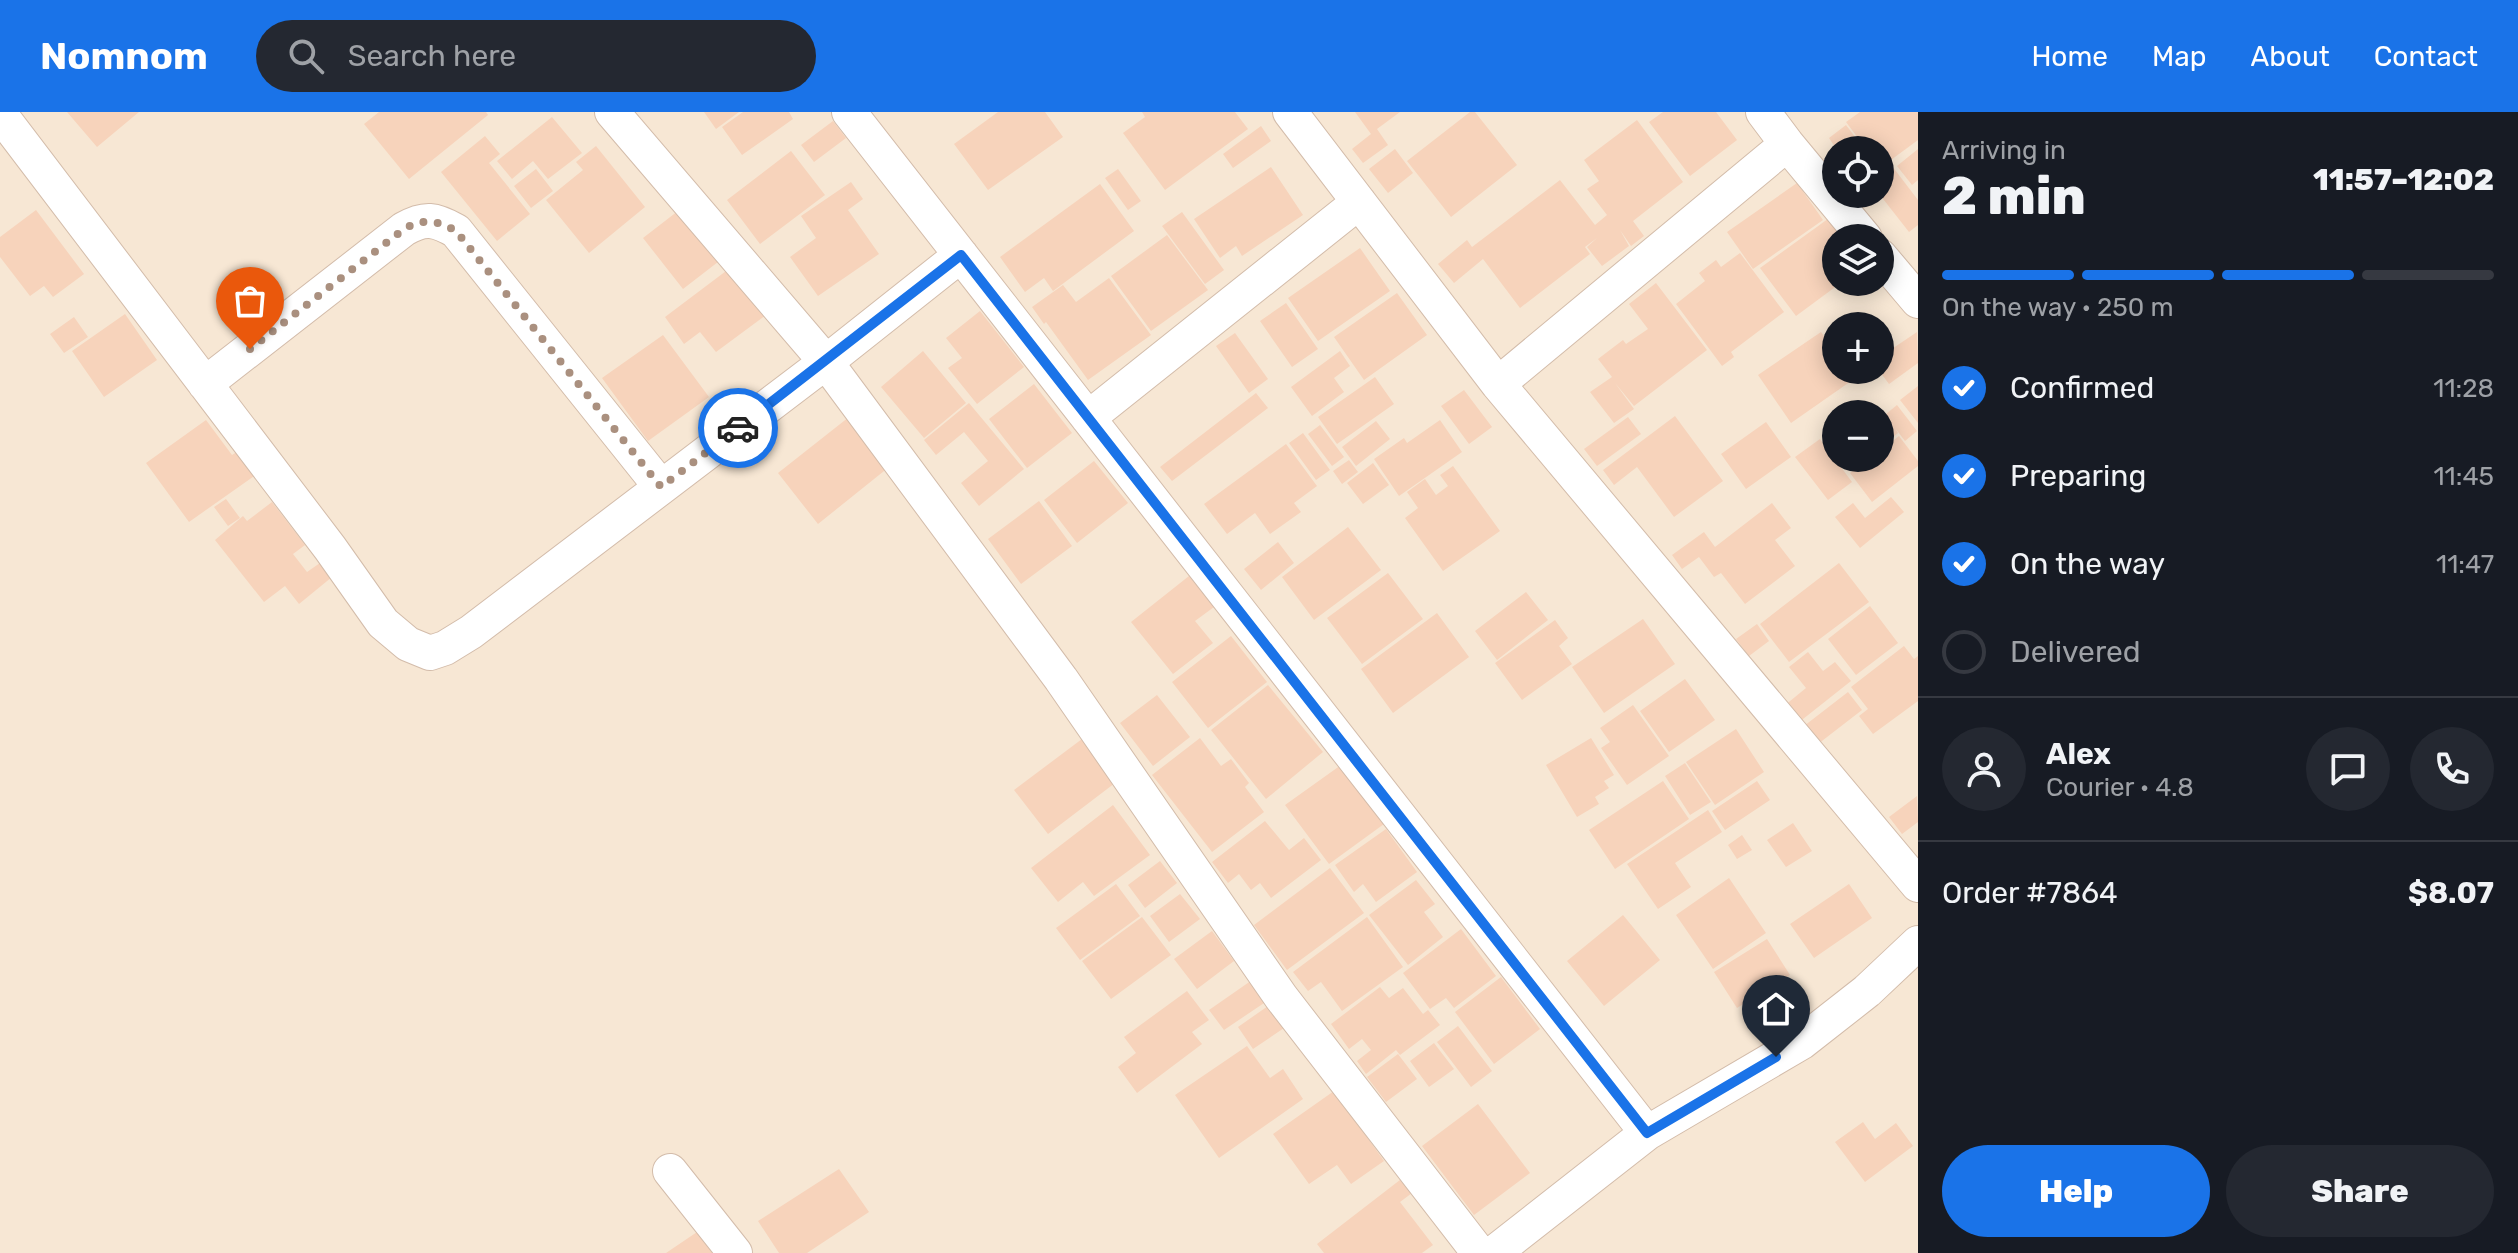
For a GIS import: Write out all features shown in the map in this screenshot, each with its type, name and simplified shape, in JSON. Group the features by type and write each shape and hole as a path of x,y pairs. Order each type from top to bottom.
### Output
{"street":[{"path":"612,112 826,362 1061,679 1281,997 1479,1253"},
{"path":"849,112 1647,1133"},
{"path":"1290,112 1498,384 1918,885"},
{"path":"1763,112 1853,224"},
{"path":"0,114 330,548 383,623 408,644 430,653 471,632 826,362 961,255"},
{"path":"1498,384 1787,144"},
{"path":"1088,418 1359,202"},
{"path":"205,384 404,229 418,221 439,221 456,231 661,487"},
{"path":"1894,273 1918,301"},
{"path":"1494,1253 1647,1133 1802,1042 1867,991 1918,943"},
{"path":"670,1171 735,1253"}],"shaded area":[{"path":"0,112 1918,112 1918,1253 0,1253"}],"building":[{"path":"67,112 139,112 97,147"},
{"path":"379,112 486,112 488,115 409,179 364,124"},
{"path":"704,112 739,112 716,129"},
{"path":"743,112 789,112 793,119 742,155 722,127"},
{"path":"998,112 1045,112 1063,137 988,190 954,144"},
{"path":"1142,112 1235,112 1248,129 1165,190 1123,133 1145,117"},
{"path":"1355,112 1400,112 1377,129 1388,145 1363,163 1352,149 1371,134"},
{"path":"1470,112 1475,112 1517,165 1451,217 1407,161"},
{"path":"1663,112 1716,112 1737,140 1690,176 1649,122"},
{"path":"1860,112 1918,112 1918,140 1894,158 1894,136 1856,136 1846,122"},
{"path":"552,117 582,153 548,179 533,161 512,179 497,161"},
{"path":"1637,120 1683,182 1633,221 1644,236 1631,246 1620,230 1629,246 1602,266 1587,247 1597,238 1585,247 1590,254 1520,308 1483,259 1454,283 1438,264 1467,240 1472,247 1560,180 1595,225 1607,215 1587,189 1599,181 1584,160"},
{"path":"833,121 846,138 814,162 801,145"},
{"path":"1846,125 1854,136 1832,136"},
{"path":"1261,126 1271,141 1233,168 1223,154"},
{"path":"485,136 500,154 489,163 530,214 497,241 441,172"},
{"path":"596,146 645,207 589,253 546,200 583,170 576,162"},
{"path":"1395,149 1413,173 1388,193 1369,169"},
{"path":"1918,149 1918,180 1912,185 1897,166"},
{"path":"791,151 825,195 760,244 727,200"},
{"path":"1271,167 1303,215 1242,256 1236,246 1220,258 1194,219"},
{"path":"536,169 553,191 531,208 514,186"},
{"path":"1118,169 1141,201 1128,210 1105,178"},
{"path":"1894,169 1918,200 1918,225 1909,232 1890,208 1894,208"},
{"path":"851,182 863,199 848,210 879,254 818,296 790,257 816,238 801,216"},
{"path":"1797,183 1823,220 1753,269 1727,232"},
{"path":"1100,184 1134,231 1053,291 1044,278 1025,292 1000,257"},
{"path":"687,204 727,255 683,289 643,238"},
{"path":"36,210 84,274 53,297 44,286 30,296 0,257 0,237"},
{"path":"1182,212 1224,270 1205,284 1162,226"},
{"path":"1832,216 1838,224 1822,224 1823,296 1796,316 1760,268"},
{"path":"1167,235 1208,290 1151,331 1111,276"},
{"path":"1360,248 1390,291 1318,341 1288,298"},
{"path":"1740,253 1784,312 1731,352 1734,357 1722,366 1676,304 1705,281 1699,273 1716,260 1721,267"},
{"path":"734,265 770,312 716,352 700,332 684,344 665,317"},
{"path":"1109,278 1151,335 1088,380 1032,307 1063,285 1076,302"},
{"path":"1656,283 1707,350 1634,406 1615,383 1634,409 1614,423 1590,392 1612,377 1598,359 1623,340 1626,344 1648,329 1629,304"},
{"path":"1397,293 1427,335 1364,380 1334,337"},
{"path":"1286,303 1318,349 1292,367 1260,321"},
{"path":"980,311 1024,367 977,404 948,368 962,358 946,338"},
{"path":"125,314 157,360 104,397 72,351"},
{"path":"74,317 88,337 64,353 50,334"},
{"path":"1821,332 1822,384 1847,384 1791,423 1758,375"},
{"path":"1917,332 1918,363 1894,380 1894,348"},
{"path":"1235,333 1268,379 1249,393 1216,346"},
{"path":"663,335 709,397 648,441 602,378"},
{"path":"923,351 966,403 924,438 881,387"},
{"path":"1340,351 1350,366 1334,378 1344,392 1312,416 1291,387"},
{"path":"1375,377 1394,404 1337,444 1318,417"},
{"path":"1034,384 1072,433 1027,468 989,419"},
{"path":"1918,386 1918,423 1900,400"},
{"path":"1464,390 1492,427 1469,444 1441,406"},
{"path":"1256,393 1268,408 1172,481 1160,467"},
{"path":"969,403 1024,469 979,506 961,483 988,461 964,432 936,455 924,440"},
{"path":"1897,405 1917,431 1905,441 1895,428 1898,433 1894,436 1894,407"},
{"path":"1675,416 1723,481 1674,517 1637,467 1614,485 1603,470"},
{"path":"849,417 889,467 818,524 778,473"},
{"path":"1628,417 1641,434 1597,466 1584,449"},
{"path":"206,420 232,455 240,450 257,474 189,522 146,463"},
{"path":"1440,420 1462,452 1399,496 1374,459 1404,438 1407,443"},
{"path":"1376,421 1390,439 1356,466 1342,447"},
{"path":"1766,422 1791,457 1746,489 1721,454"},
{"path":"1320,425 1344,457 1332,466 1308,434"},
{"path":"1303,433 1330,470 1316,480 1289,443"},
{"path":"1899,436 1918,461 1918,466 1872,502 1850,473 1894,472 1894,440"},
{"path":"1820,439 1822,472 1845,472 1852,482 1828,500 1795,457"},
{"path":"1286,444 1317,486 1294,503 1301,512 1270,534 1255,513 1227,534 1204,504"},
{"path":"1349,460 1358,472 1342,484 1333,471"},
{"path":"1094,461 1128,503 1077,543 1044,500"},
{"path":"1373,463 1389,485 1363,504 1347,483"},
{"path":"1453,466 1500,531 1443,571 1405,518 1418,508 1407,492 1425,479 1436,495 1448,486 1440,475"},
{"path":"1891,497 1904,512 1860,548 1835,517 1853,503 1865,518"},
{"path":"226,499 240,518 228,526 214,507"},
{"path":"1039,501 1072,546 1021,584 988,539"},
{"path":"272,502 305,545 293,554 307,572 320,563 332,577 299,604 285,586 264,602 215,540 243,516 247,521"},
{"path":"1772,503 1791,528 1775,540 1795,566 1745,604 1721,573 1714,577 1699,557 1682,569 1672,555 1704,532 1715,547"},
{"path":"1348,527 1381,570 1314,620 1282,577"},
{"path":"1278,542 1294,563 1261,590 1244,569"},
{"path":"1839,563 1869,602 1789,662 1760,624"},
{"path":"1388,573 1423,619 1362,664 1327,618"},
{"path":"1189,576 1214,607 1195,621 1213,643 1173,674 1131,622"},
{"path":"1526,592 1548,620 1497,660 1475,631"},
{"path":"1870,606 1898,643 1856,675 1828,639"},
{"path":"1437,613 1469,657 1393,713 1361,669"},
{"path":"1643,619 1675,664 1604,713 1572,667"},
{"path":"1555,620 1568,638 1559,646 1572,664 1522,700 1495,663"},
{"path":"1757,624 1769,641 1749,656 1736,639"},
{"path":"1231,636 1267,682 1208,728 1172,682"},
{"path":"1904,646 1914,659 1918,656 1918,701 1873,734 1859,716 1868,709 1851,687"},
{"path":"1808,652 1823,671 1835,662 1851,681 1798,723 1784,706 1806,688 1789,667"},
{"path":"1685,679 1715,720 1669,752 1640,711"},
{"path":"1268,685 1323,752 1266,799 1211,730"},
{"path":"1848,692 1862,710 1818,744 1804,726"},
{"path":"1157,695 1190,737 1153,766 1120,723"},
{"path":"1633,705 1669,756 1627,785 1601,748 1610,742 1600,728"},
{"path":"1736,729 1764,772 1715,805 1686,762"},
{"path":"1200,738 1221,766 1231,759 1249,783 1245,787 1264,812 1212,852 1152,775"},
{"path":"1591,738 1614,775 1604,781 1609,788 1595,797 1599,804 1577,817 1546,765"},
{"path":"1082,739 1115,783 1048,834 1014,790"},
{"path":"1685,763 1711,802 1690,815 1665,776"},
{"path":"1341,765 1384,824 1329,864 1285,805"},
{"path":"1663,781 1689,819 1615,869 1589,830"},
{"path":"1757,781 1770,800 1725,830 1712,811"},
{"path":"1917,796 1918,822 1902,834 1889,817"},
{"path":"1113,805 1150,855 1094,896 1083,882 1058,902 1031,868"},
{"path":"1708,810 1722,832 1675,863 1691,887 1658,909 1627,864"},
{"path":"1265,821 1289,850 1304,838 1321,860 1271,898 1260,883 1251,890 1239,874 1228,883 1212,862"},
{"path":"1793,823 1812,851 1786,867 1767,840"},
{"path":"1386,829 1417,872 1376,902 1363,884 1354,892 1335,865"},
{"path":"1742,835 1752,850 1737,859 1728,845"},
{"path":"1160,861 1177,883 1145,908 1128,885"},
{"path":"1330,868 1364,913 1287,970 1254,925"},
{"path":"1729,878 1766,933 1713,969 1676,915"},
{"path":"1416,880 1435,904 1424,912 1443,937 1408,965 1369,915"},
{"path":"1116,884 1140,916 1080,960 1056,928"},
{"path":"1849,884 1872,918 1814,958 1790,924"},
{"path":"1180,894 1200,919 1169,942 1150,916"},
{"path":"1623,915 1660,960 1604,1006 1567,961"},
{"path":"1142,917 1171,955 1111,999 1082,961"},
{"path":"1367,917 1403,967 1342,1011 1321,982 1308,991 1293,972"},
{"path":"1461,929 1496,976 1454,1008 1446,998 1430,1009 1403,973"},
{"path":"1212,931 1234,961 1197,989 1174,959"},
{"path":"1767,939 1790,975 1737,1008 1714,972"},
{"path":"1501,977 1540,1029 1494,1064 1455,1012"},
{"path":"1255,978 1270,999 1224,1030 1209,1010"},
{"path":"1380,987 1389,998 1403,988 1423,1014 1428,1010 1440,1025 1400,1055 1396,1050 1366,1074 1357,1061 1371,1050 1362,1039 1349,1049 1331,1024"},
{"path":"1187,991 1209,1020 1192,1032 1202,1044 1137,1093 1118,1067 1136,1053 1124,1037"},
{"path":"1268,1006 1284,1028 1253,1049 1238,1027"},
{"path":"1458,1026 1492,1071 1471,1087 1437,1042"},
{"path":"1434,1043 1454,1069 1429,1087 1410,1061"},
{"path":"1247,1046 1270,1078 1283,1069 1303,1099 1219,1158 1175,1095"},
{"path":"1398,1054 1417,1079 1386,1102 1367,1077"},
{"path":"1334,1091 1384,1161 1351,1184 1337,1165 1309,1184 1273,1134"},
{"path":"1478,1104 1530,1173 1474,1215 1422,1146"},
{"path":"1863,1122 1875,1139 1896,1123 1913,1146 1865,1182 1835,1142"},
{"path":"839,1169 869,1212 807,1253 779,1253 758,1221"},
{"path":"1409,1173 1420,1187 1400,1202 1433,1245 1422,1253 1324,1253 1317,1244"},
{"path":"703,1228 720,1253 666,1253"}],"way so far":[{"path":"250,349 404,229 418,221 439,221 456,231 661,487 738,428"}],"route":[{"path":"738,428 961,255 1647,1133 1776,1057"}]}
